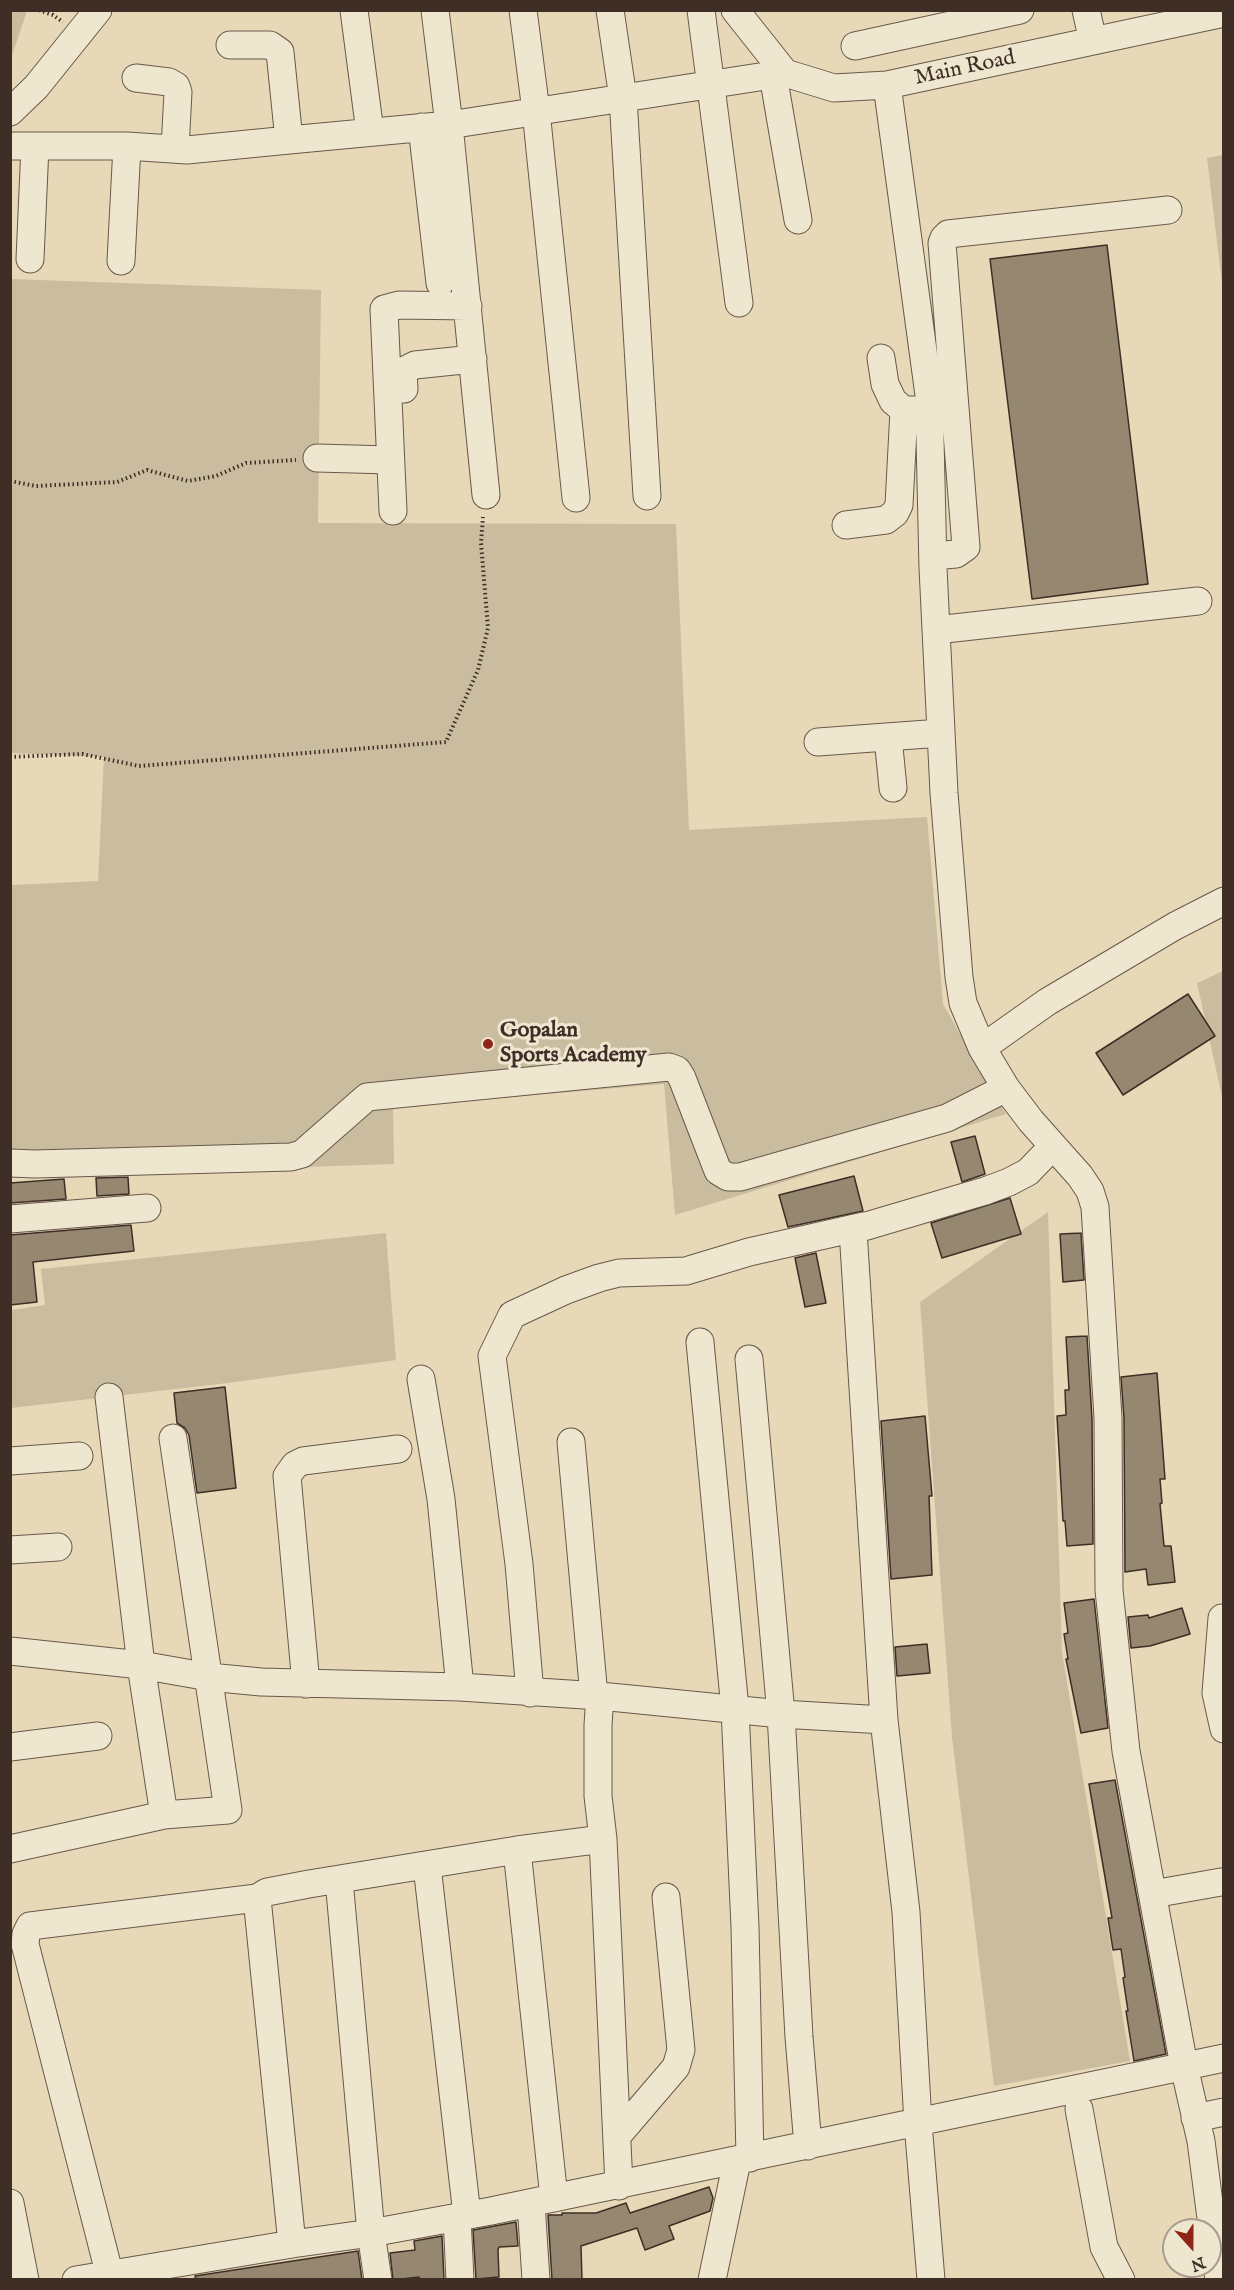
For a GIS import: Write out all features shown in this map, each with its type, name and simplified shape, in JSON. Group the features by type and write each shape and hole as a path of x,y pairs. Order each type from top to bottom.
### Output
{"street":[{"path":"10,112 36,87 98,10"},
{"path":"354,10 370,132"},
{"path":"435,10 449,125 486,495"},
{"path":"523,10 537,111 576,498"},
{"path":"610,10 622,98 647,496"},
{"path":"701,10 739,303"},
{"path":"735,10 779,74 798,220"},
{"path":"855,46 1020,10"},
{"path":"1086,10 1093,41"},
{"name":"Main Road","path":"779,74 834,88 887,85 1093,41 1141,20 1224,13"},
{"path":"230,45 270,45 280,52 289,140"},
{"path":"30,259 23,146 127,146 187,150 449,125 779,74"},
{"path":"136,78 169,82 176,86 178,92 175,149"},
{"path":"846,525 886,520 895,513 899,505 917,410 929,395 887,85"},
{"path":"422,127 440,283"},
{"path":"121,261 127,146"},
{"path":"933,556 956,554 966,548 942,243 944,238 948,234 1168,210"},
{"path":"393,511 384,309 399,305 468,306"},
{"path":"881,358 885,384 893,401 917,410"},
{"path":"404,389 403,370 414,365 473,359"},
{"path":"917,410 933,556 941,733 959,978 963,1003 982,1048 1006,1088 1080,1176 1090,1191 1095,1207 1108,1418 1109,1590 1126,1751 1184,2066 1201,2141 1219,2280"},
{"path":"317,458 390,460"},
{"path":"936,630 1198,601"},
{"path":"818,742 941,733"},
{"path":"888,737 893,788"},
{"path":"982,1048 1047,1002 1175,926 1224,901"},
{"path":"10,1163 291,1157 302,1154 367,1097 669,1067 676,1070 682,1078 718,1171 728,1177 740,1177 947,1118 1006,1088"},
{"path":"530,1693 519,1564 492,1356 512,1315 599,1278 619,1273 686,1271 748,1252 864,1226 985,1191 1028,1172 1053,1146"},
{"path":"10,1219 147,1208"},
{"path":"864,1226 853,1230 884,1720 906,1912 918,2123 931,2280"},
{"path":"700,1342 735,1709 745,1939 744,2159 712,2280"},
{"path":"749,1359 781,1714 799,2037 808,2146"},
{"path":"421,1378 441,1499 460,1687"},
{"path":"109,1397 141,1665 164,1815"},
{"path":"10,1849 164,1815 228,1810 173,1438"},
{"path":"571,1442 597,1696 597,1796 603,1839 619,2186"},
{"path":"306,1684 287,1476 295,1465 303,1461 398,1449"},
{"path":"10,1461 79,1456"},
{"path":"10,1550 58,1547"},
{"path":"1222,1618 1216,1694 1224,1729"},
{"path":"10,1651 141,1665 209,1677 306,1684 460,1687 597,1696 781,1714 884,1720"},
{"path":"10,1748 99,1736"},
{"path":"111,2277 25,1944 30,1926 257,1898 267,1892 517,1850 603,1839"},
{"path":"517,1850 543,2201 536,2280"},
{"path":"427,1866 462,2216 460,2280"},
{"path":"339,1880 371,2233 378,2280"},
{"path":"1153,1894 1221,1882"},
{"path":"617,2136 676,2067 681,2050 666,1897"},
{"path":"257,1898 292,2244"},
{"path":"76,2280 206,2269 292,2244 371,2233 619,2186 1224,2058"},
{"path":"1078,2109 1104,2247 1121,2280"},
{"path":"1195,2118 1224,2112"},
{"path":"10,2203 25,2280"}],"path":[{"path":"10,481 36,486 117,482 147,470 188,481 216,476 246,463 317,458"},
{"path":"10,758 82,754 139,766 446,742 478,670 488,628 481,543 486,495"}],"shaded area":[{"path":"10,11 27,11 11,58"},
{"path":"1224,155 1223,292 1207,158"},
{"path":"11,279 321,290 318,523 676,524 689,830 927,817 943,1004 1006,1114 675,1215 664,1084 393,1107 394,1164 11,1177 11,885 98,881 104,757 11,753"},
{"path":"1223,971 1223,1101 1197,983"},
{"path":"1048,1212 1062,1652 1130,2061 994,2086 952,1737 920,1302"},
{"path":"386,1233 396,1360 228,1383 11,1408 11,1310 45,1305 41,1269"}],"building":[{"path":"1107,245 1148,584 1032,599 990,259"},
{"path":"1188,994 1215,1036 1123,1095 1096,1053"},
{"path":"975,1136 985,1174 962,1182 951,1142"},
{"path":"854,1176 863,1211 788,1227 779,1195"},
{"path":"128,1177 129,1194 97,1196 96,1178"},
{"path":"64,1179 66,1199 10,1203 10,1183"},
{"path":"1010,1198 1021,1234 942,1258 931,1223"},
{"path":"131,1225 134,1251 33,1262 37,1302 10,1305 10,1235"},
{"path":"1081,1233 1084,1280 1063,1282 1060,1234"},
{"path":"816,1253 826,1303 805,1307 795,1258"},
{"path":"1087,1336 1092,1419 1093,1544 1067,1546 1065,1521 1063,1521 1057,1416 1066,1415 1065,1390 1069,1390 1066,1337"},
{"path":"1157,1373 1165,1479 1160,1479 1162,1503 1160,1504 1164,1546 1171,1546 1175,1582 1148,1585 1146,1569 1125,1572 1124,1418 1121,1377"},
{"path":"225,1387 236,1488 197,1493 189,1435 185,1428 177,1423 174,1393"},
{"path":"925,1416 932,1496 929,1496 932,1575 891,1579 881,1421"},
{"path":"1094,1599 1108,1728 1081,1733 1066,1659 1068,1659 1064,1634 1068,1633 1064,1603"},
{"path":"1182,1608 1190,1634 1150,1646 1131,1648 1128,1617 1148,1615 1149,1618"},
{"path":"927,1644 930,1673 897,1676 895,1647"},
{"path":"1115,1780 1166,2054 1134,2061 1126,2011 1128,2011 1121,1949 1113,1950 1108,1918 1112,1918 1089,1784"},
{"path":"709,2187 713,2198 710,2211 669,2226 674,2239 645,2250 637,2228 581,2246 582,2280 552,2280 548,2215 596,2213 626,2203 630,2213"},
{"path":"516,2222 518,2246 499,2247 499,2277 476,2279 473,2230"},
{"path":"442,2236 444,2280 419,2280 419,2277 393,2280 390,2253 415,2250 414,2241"},
{"path":"358,2251 362,2280 196,2280 195,2276"}],"place":[{"name":"Gopalan Sports Academy","path":"488,1044"}]}
